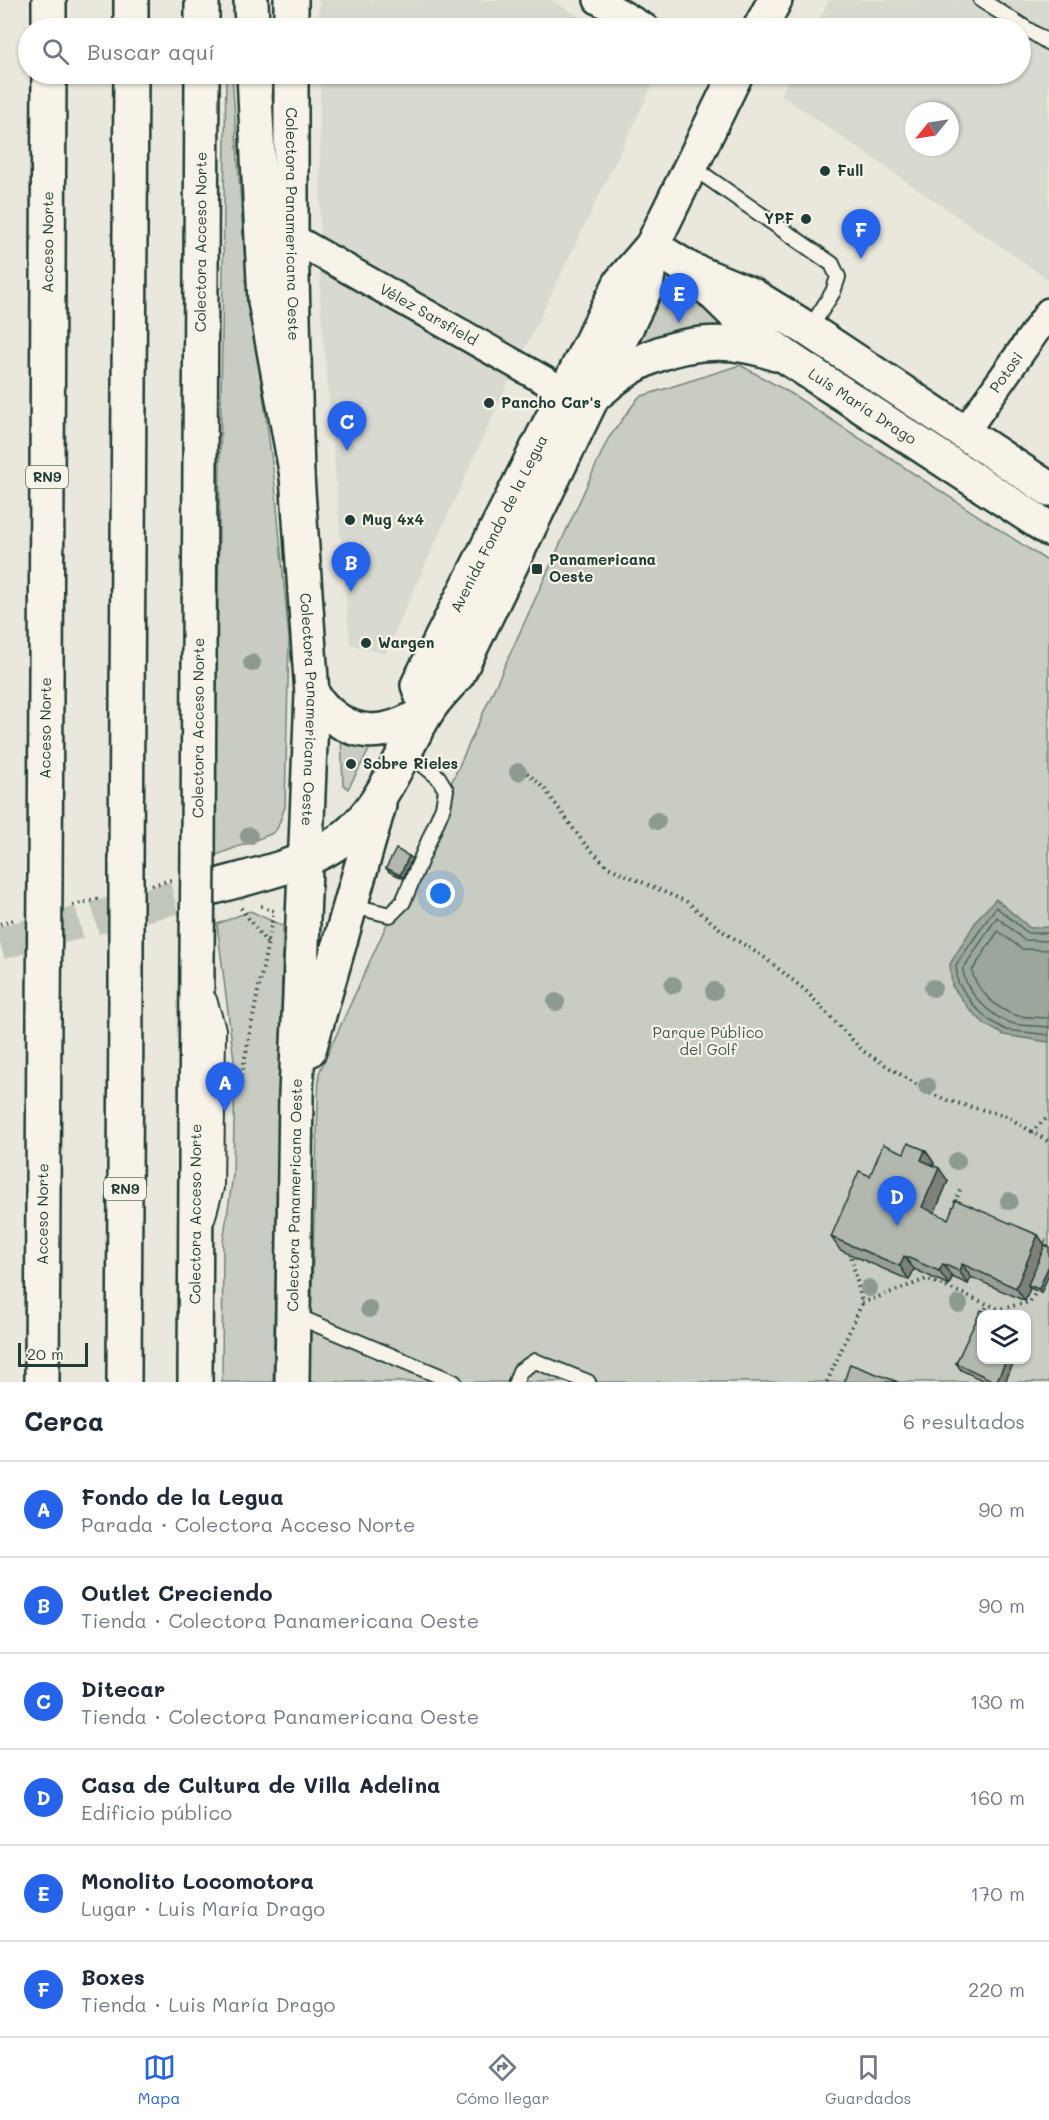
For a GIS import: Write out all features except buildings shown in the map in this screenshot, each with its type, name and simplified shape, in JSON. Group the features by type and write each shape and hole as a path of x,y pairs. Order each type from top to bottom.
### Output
{"main road":[{"path":"49,0 49,18"},
{"path":"131,0 131,18"},
{"path":"202,0 202,18"},
{"path":"250,0 251,18"},
{"path":"291,0 291,18"},
{"path":"765,18 775,0"},
{"name":"Acceso Norte","path":"42,1382 49,84"},
{"name":"RN9","path":"124,1382 131,84"},
{"name":"Colectora Acceso Norte","path":"195,1382 202,84"},
{"path":"254,84 265,301 297,476"},
{"name":"Colectora Panamericana Oeste","path":"291,84 291,237 297,476 312,694 296,1095 292,1382"},
{"name":"Avenida Fondo de la Legua","path":"226,896 307,858 343,838 382,795 427,711 458,674 531,521 580,394 646,287 651,246 691,166 726,84"},
{"name":"Luis María Drago","path":"651,246 689,269 752,295 809,330 1049,489"},
{"name":"Luis María Drago","path":"689,269 754,333 791,360 1049,529"},
{"path":"580,394 658,353 691,344 725,342 748,346 791,360"},
{"path":"312,694 332,717 347,726 365,731 383,731 401,726 427,711"},
{"path":"296,1095 382,795"}],"street":[{"path":"598,0 628,18"},
{"name":"Vélez Sarsfield","path":"291,237 580,394"},
{"name":"Potosi","path":"964,433 1049,312"}],"lane":[{"path":"981,0 1009,18"},
{"path":"1031,32 1049,43"},
{"path":"691,166 832,264 838,278 833,292 809,330"},
{"path":"349,905 390,915 403,902 442,807 446,790 438,777 405,750"},
{"path":"195,1262 216,1188 218,1029 197,956"},
{"path":"294,1315 453,1382"},
{"path":"516,1382 520,1371 535,1361 588,1382"}],"path":[{"path":"527,773 544,788 583,842 609,867 687,902 724,932 765,958 805,990 863,1050 930,1093 946,1100 1006,1116 1049,1142"},
{"path":"226,896 268,943"},
{"path":"217,1110 234,1113 274,911"},
{"path":"1031,1132 1049,1116"},
{"path":"951,1214 960,1190"},
{"path":"954,1205 964,1210"},
{"path":"1028,1235 1049,1243"},
{"path":"827,1382 861,1303 851,1255"},
{"path":"861,1303 927,1279 1005,1309 1026,1304 1034,1299 1041,1281"},
{"path":"985,1310 988,1304"}],"shaded area":[{"path":"319,0 551,0 582,18 319,18"},
{"path":"829,0 1049,0 1049,280 781,95 787,84 1031,84 1031,18 820,18"},
{"path":"320,84 653,84 501,398 385,654 350,644 320,300"}],"green space":[{"path":"226,84 233,84 244,250 275,485 289,639 285,807 277,829 271,834 214,856"},
{"path":"673,277 682,280 723,319 724,326 706,328 632,348 663,281"},
{"name":"Parque Público del Golf","path":"740,365 792,394 1049,562 1049,1382 309,1382 319,1073 608,439 639,397"},
{"path":"341,736 359,746 370,748 348,789 343,784"},
{"path":"250,911 283,926 273,1382 222,1382 223,1242 233,1175 235,1068 217,924"}],"water":[{"path":"996,899 1030,928 1049,927 1049,1042 1004,1035 986,1025 970,1010 952,986 950,964 978,918"}],"tunnel":[{"path":"0,943 214,887"}],"place":[{"name":"Full","path":"825,171"},
{"name":"YPF","path":"806,219"},
{"name":"Boxes","path":"861,259"},
{"name":"Monolito Locomotora","path":"679,323"},
{"name":"Pancho Car's","path":"489,403"},
{"name":"Ditecar","path":"347,451"},
{"name":"Mug 4x4","path":"350,520"},
{"name":"Panamericana Oeste","path":"537,569"},
{"name":"Outlet Creciendo","path":"351,592"},
{"name":"Wargen","path":"366,643"},
{"name":"Sobre Rieles","path":"351,764"},
{"name":"Fondo de la Legua","path":"225,1112"},
{"name":"Casa de Cultura de Villa Adelina","path":"897,1226"}]}
